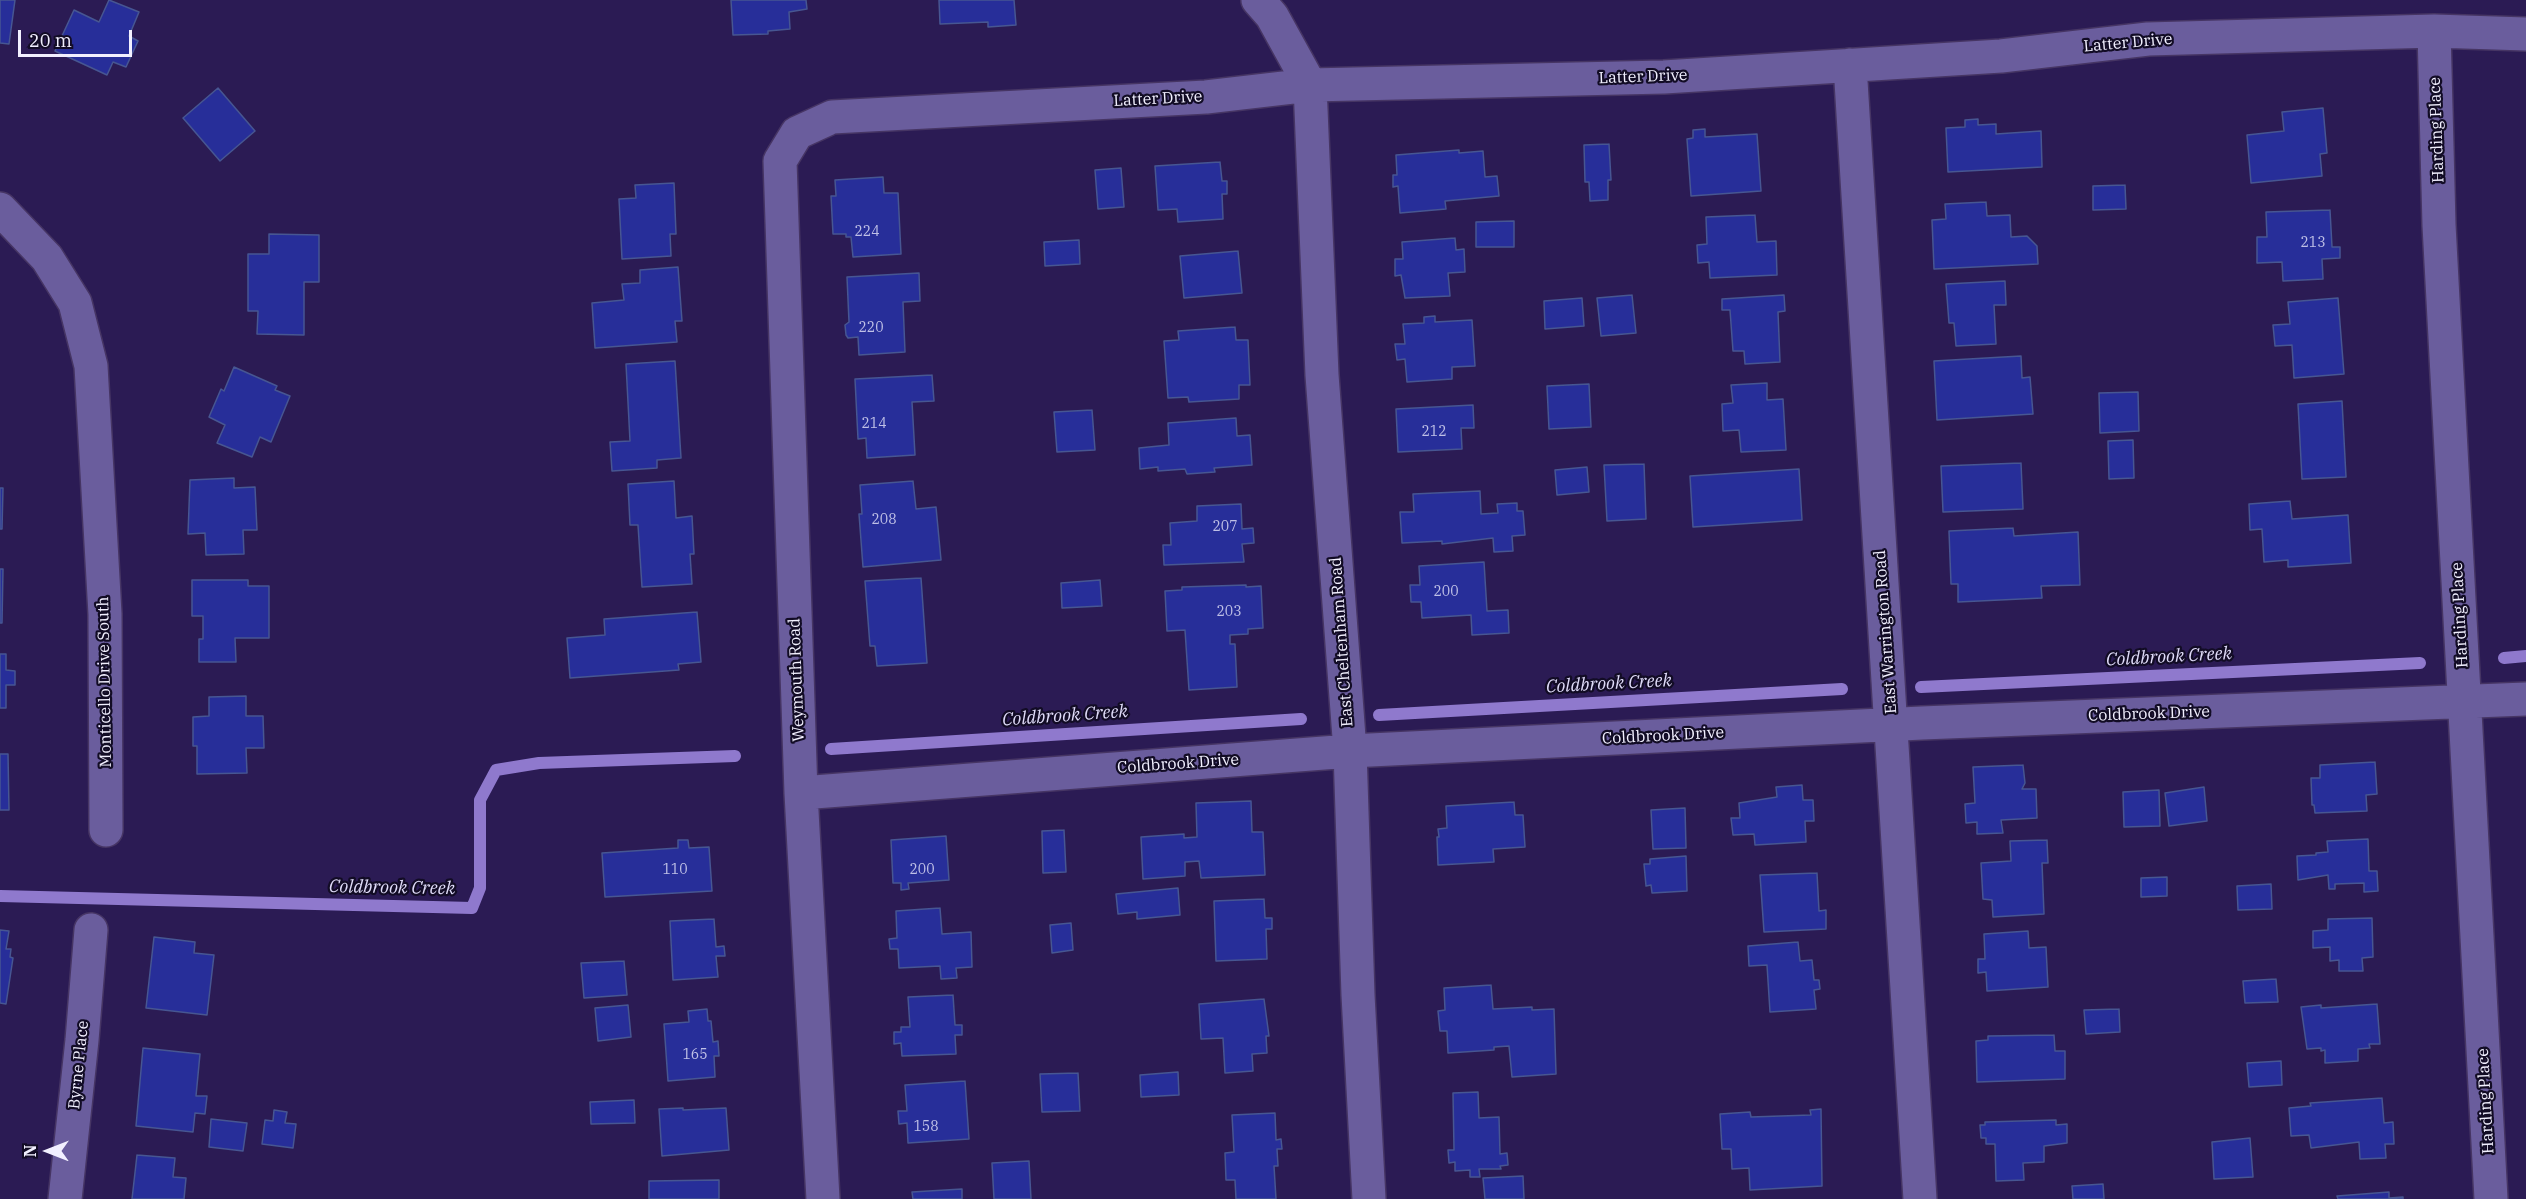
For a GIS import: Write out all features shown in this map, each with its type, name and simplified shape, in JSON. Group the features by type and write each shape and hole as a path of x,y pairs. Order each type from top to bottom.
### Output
{"street":[{"path":"1258,0 1272,16 1310,85"},
{"name":"Latter Drive","path":"780,161 797,133 832,117 1206,97 1310,85 1664,77 2001,56 2148,39 2434,31 2526,34"},
{"name":"Harding Place","path":"2434,31 2439,225 2491,1199"},
{"name":"East Warrington Road","path":"1850,65 1920,1199"},
{"name":"East Cheltenham Road","path":"1310,85 1322,375 1350,751 1358,995 1369,1199"},
{"name":"Weymouth Road","path":"780,161 801,793 823,1199"},
{"name":"Monticello Drive South","path":"0,209 47,258 75,303 91,366 105,614 106,830"},
{"name":"Coldbrook Drive","path":"801,793 1350,751 1892,725 2526,699"},
{"name":"Byrne Place","path":"64,1199 82,1040 91,930"}],"building":[{"path":"0,0 15,0 9,44 0,43"},
{"path":"109,0 139,12 129,36 138,41 126,67 113,62 107,75 55,51 74,10 99,22"},
{"path":"731,0 806,0 807,9 789,12 790,29 768,31 768,34 733,35"},
{"path":"939,0 1014,0 1016,25 988,27 988,22 940,24"},
{"path":"218,88 255,131 220,161 183,118"},
{"path":"2323,108 2327,153 2320,154 2322,176 2251,183 2247,135 2284,131 2282,112"},
{"path":"1978,119 1978,125 1996,124 1996,134 2041,131 2042,167 1948,172 1946,128 1965,127 1965,120"},
{"path":"1705,129 1705,137 1757,134 1761,191 1691,196 1687,139 1693,138 1693,130"},
{"path":"1609,144 1611,180 1608,180 1608,200 1590,201 1589,182 1585,182 1584,145"},
{"path":"1459,150 1459,153 1483,151 1485,177 1497,176 1499,196 1445,201 1446,209 1400,213 1398,186 1393,187 1393,175 1397,175 1396,155"},
{"path":"1220,162 1222,181 1227,181 1227,194 1222,194 1223,219 1178,222 1177,209 1158,210 1155,166"},
{"path":"1121,168 1124,207 1098,209 1095,170"},
{"path":"883,177 884,193 898,193 901,254 853,257 851,237 846,237 846,234 833,234 831,196 836,196 835,180"},
{"path":"674,183 676,234 670,234 671,256 622,259 619,199 636,198 635,185"},
{"path":"2125,185 2126,209 2093,210 2093,186"},
{"path":"1986,202 1987,216 2010,215 2011,237 2027,236 2037,246 2038,264 1934,269 1932,220 1946,219 1945,204"},
{"path":"2330,210 2332,247 2340,247 2340,258 2322,259 2323,279 2283,281 2282,262 2257,263 2257,237 2267,237 2266,212"},
{"path":"1755,215 1757,242 1776,241 1777,275 1710,278 1709,262 1698,263 1697,245 1707,244 1706,217"},
{"path":"1514,221 1514,247 1476,247 1476,222"},
{"path":"269,234 319,235 319,282 304,282 304,335 257,334 258,311 248,311 248,254 269,254"},
{"path":"1455,238 1456,250 1464,249 1465,272 1448,273 1450,296 1405,298 1401,275 1395,276 1395,259 1403,259 1402,242"},
{"path":"1079,240 1080,264 1045,266 1044,242"},
{"path":"1238,251 1242,293 1184,298 1180,256"},
{"path":"678,267 682,321 675,321 677,342 595,348 592,303 624,300 622,284 640,283 640,270"},
{"path":"919,273 920,301 903,302 905,352 859,355 858,337 848,338 846,335 845,325 849,322 847,277"},
{"path":"2005,281 2006,305 1994,305 1996,344 1956,346 1954,323 1949,323 1946,284"},
{"path":"1632,295 1636,333 1601,336 1597,298"},
{"path":"1784,295 1785,311 1778,312 1780,362 1745,364 1744,351 1733,351 1730,310 1722,310 1722,299"},
{"path":"1582,298 1584,326 1545,329 1544,301"},
{"path":"2338,298 2344,374 2294,378 2292,345 2275,346 2273,325 2290,324 2288,302"},
{"path":"1435,316 1435,322 1472,320 1475,366 1452,367 1452,379 1407,382 1405,359 1397,360 1395,344 1405,344 1403,324 1424,323 1424,317"},
{"path":"1235,327 1236,340 1248,340 1250,385 1239,385 1239,399 1189,402 1188,397 1168,398 1164,341 1179,340 1178,331"},
{"path":"2021,356 2022,378 2030,377 2033,414 1937,420 1934,361"},
{"path":"675,361 681,458 657,460 657,468 612,471 610,442 630,441 626,364"},
{"path":"234,367 277,386 275,390 290,396 271,442 260,437 252,457 217,443 225,425 209,417"},
{"path":"932,375 934,401 912,402 915,455 867,458 866,438 858,439 855,379"},
{"path":"1767,383 1767,400 1783,399 1786,450 1741,452 1739,430 1723,431 1722,404 1733,403 1731,385"},
{"path":"1589,384 1591,427 1549,429 1547,386"},
{"path":"2138,392 2139,431 2100,433 2099,393"},
{"path":"2342,401 2346,477 2302,479 2298,404"},
{"path":"1473,405 1474,428 1461,428 1462,449 1398,452 1396,409"},
{"path":"1092,410 1095,450 1057,452 1054,412"},
{"path":"1236,418 1237,436 1250,435 1252,465 1214,468 1215,472 1187,474 1185,469 1158,471 1158,467 1140,469 1139,448 1169,445 1168,423"},
{"path":"2133,440 2134,478 2109,479 2108,441"},
{"path":"2021,463 2023,509 1943,512 1941,466"},
{"path":"1644,464 1646,519 1607,521 1604,465"},
{"path":"1587,467 1589,492 1557,495 1555,470"},
{"path":"1799,469 1802,520 1693,527 1690,476"},
{"path":"234,478 234,488 255,487 257,530 243,530 244,554 206,555 205,533 188,534 190,480"},
{"path":"674,481 676,518 692,516 694,554 690,554 692,584 642,587 638,525 630,525 628,484"},
{"path":"913,481 916,509 936,507 941,560 863,567 859,514 862,514 860,485"},
{"path":"0,488 3,488 2,529 0,529"},
{"path":"1480,491 1481,514 1498,513 1497,504 1517,503 1517,511 1523,511 1525,535 1512,536 1513,551 1494,552 1493,538 1442,544 1442,541 1402,543 1400,512 1414,512 1413,494"},
{"path":"2290,501 2292,519 2348,515 2351,563 2288,567 2288,560 2264,562 2262,529 2250,530 2249,504"},
{"path":"1241,504 1242,529 1253,528 1254,543 1242,544 1244,562 1164,565 1163,545 1171,545 1170,523 1197,521 1197,506"},
{"path":"2013,528 2014,536 2078,532 2080,585 2041,586 2042,598 1958,602 1958,584 1951,584 1949,531"},
{"path":"1484,562 1487,611 1508,610 1509,633 1472,635 1471,615 1422,618 1421,602 1411,602 1410,585 1420,585 1419,566"},
{"path":"0,569 3,569 2,623 0,623"},
{"path":"921,578 927,663 877,666 875,646 870,646 865,581"},
{"path":"192,580 248,580 248,586 269,586 269,638 235,638 236,662 199,662 199,639 203,639 203,616 192,616"},
{"path":"1100,580 1102,606 1062,608 1061,583"},
{"path":"1246,585 1246,587 1261,586 1263,628 1248,629 1248,634 1230,635 1230,644 1235,644 1237,687 1189,690 1185,630 1167,631 1165,591 1182,590 1182,587"},
{"path":"697,612 701,662 678,664 679,670 570,678 567,638 605,635 604,619"},
{"path":"0,654 6,654 6,670 15,671 15,685 6,685 6,708 0,708"},
{"path":"246,696 246,716 263,716 264,748 246,748 247,773 197,774 197,746 193,746 193,717 209,716 209,697"},
{"path":"0,754 8,754 9,810 0,810"},
{"path":"2375,762 2377,794 2366,795 2367,811 2315,813 2314,805 2312,805 2311,778 2320,778 2320,765"},
{"path":"2023,765 2025,783 2022,789 2036,789 2037,818 2001,820 2003,833 1977,834 1977,822 1966,823 1965,804 1975,803 1973,767"},
{"path":"1802,785 1803,800 1813,800 1814,821 1805,821 1806,842 1755,845 1754,834 1733,835 1731,818 1740,818 1739,803 1777,797 1776,787"},
{"path":"2204,787 2207,821 2169,826 2165,793"},
{"path":"2159,790 2160,826 2124,827 2123,792"},
{"path":"1251,801 1252,832 1263,832 1265,875 1201,878 1199,861 1185,862 1185,876 1143,879 1141,837 1184,834 1184,838 1197,837 1196,803"},
{"path":"1514,802 1515,815 1523,815 1525,847 1493,849 1494,862 1438,865 1438,829 1447,828 1446,806"},
{"path":"1685,808 1686,848 1653,849 1651,810"},
{"path":"1064,830 1066,872 1043,873 1042,831"},
{"path":"946,836 949,880 908,883 909,889 901,890 901,883 893,883 891,840"},
{"path":"2368,839 2369,871 2377,871 2378,891 2364,892 2364,883 2335,884 2335,889 2329,889 2328,875 2298,880 2297,856 2328,852 2327,841"},
{"path":"678,840 688,840 689,848 709,847 712,891 605,897 602,853 678,848"},
{"path":"2047,840 2048,863 2042,863 2044,914 1993,917 1992,900 1983,899 1981,863 2011,861 2010,841"},
{"path":"1686,856 1687,891 1652,893 1651,885 1646,886 1644,864 1650,864 1650,859"},
{"path":"1817,873 1819,911 1826,910 1826,929 1764,932 1760,875"},
{"path":"2167,877 2167,896 2141,897 2141,878"},
{"path":"2271,884 2272,909 2238,910 2237,886"},
{"path":"1178,888 1180,915 1137,919 1137,912 1118,914 1116,894"},
{"path":"1264,899 1265,918 1272,918 1272,929 1266,929 1267,959 1216,961 1214,901"},
{"path":"940,908 942,934 971,932 972,967 956,968 957,978 941,979 940,966 899,968 898,949 890,949 889,939 897,938 896,911"},
{"path":"2372,918 2373,957 2362,958 2363,971 2339,971 2339,960 2330,961 2330,947 2313,948 2313,931 2328,930 2328,919"},
{"path":"714,919 716,947 724,946 725,956 716,956 718,977 673,980 670,921"},
{"path":"1071,923 1073,950 1052,953 1050,925"},
{"path":"0,930 9,931 6,949 11,949 10,957 13,958 6,1004 0,1003"},
{"path":"2028,931 2029,948 2046,947 2048,987 1987,991 1986,972 1978,973 1978,959 1985,959 1984,934"},
{"path":"154,937 195,942 194,953 214,955 207,1015 146,1008"},
{"path":"1798,942 1800,961 1812,960 1814,980 1819,980 1820,989 1814,990 1816,1009 1770,1012 1767,965 1749,966 1748,946"},
{"path":"624,961 627,995 584,998 581,963"},
{"path":"2276,979 2278,1002 2245,1003 2243,981"},
{"path":"1491,985 1493,1009 1532,1007 1532,1010 1554,1009 1556,1074 1512,1077 1509,1046 1494,1047 1494,1050 1448,1053 1447,1031 1440,1031 1438,1011 1445,1010 1444,988"},
{"path":"953,995 955,1025 962,1025 962,1035 955,1035 956,1054 902,1056 901,1043 894,1044 894,1032 901,1032 901,1027 910,1027 908,997"},
{"path":"1264,999 1269,1036 1266,1036 1267,1053 1252,1054 1253,1071 1225,1073 1223,1038 1201,1039 1199,1004"},
{"path":"2377,1004 2380,1044 2369,1044 2370,1048 2358,1049 2358,1061 2325,1063 2325,1050 2307,1049 2301,1007"},
{"path":"628,1005 631,1037 598,1041 595,1008"},
{"path":"707,1009 713,1042 718,1041 719,1056 714,1056 715,1077 668,1081 664,1024 689,1022 688,1011"},
{"path":"2119,1009 2120,1032 2086,1034 2084,1010"},
{"path":"2054,1035 2055,1051 2065,1051 2065,1079 1977,1082 1976,1041 1988,1040 1988,1036"},
{"path":"143,1048 200,1054 196,1096 207,1096 205,1114 195,1113 193,1132 136,1126"},
{"path":"2281,1061 2282,1085 2249,1087 2247,1063"},
{"path":"1178,1072 1179,1095 1141,1097 1140,1075"},
{"path":"1078,1073 1080,1111 1042,1112 1040,1074"},
{"path":"965,1081 969,1139 908,1143 907,1123 899,1124 898,1111 907,1111 905,1085"},
{"path":"1478,1092 1479,1118 1499,1117 1500,1154 1507,1153 1508,1165 1500,1166 1501,1169 1479,1169 1480,1177 1470,1177 1470,1170 1455,1171 1455,1162 1449,1163 1448,1150 1454,1150 1453,1093"},
{"path":"2382,1098 2384,1123 2393,1122 2394,1144 2385,1144 2386,1158 2360,1159 2359,1142 2311,1148 2309,1135 2291,1136 2289,1108 2311,1106 2310,1103"},
{"path":"634,1100 635,1123 591,1124 590,1102"},
{"path":"683,1108 683,1110 726,1108 729,1150 662,1156 659,1109"},
{"path":"1821,1109 1822,1186 1750,1190 1749,1168 1732,1169 1731,1149 1722,1149 1720,1114 1750,1112 1751,1117 1811,1115 1810,1110"},
{"path":"274,1110 287,1112 285,1123 296,1124 293,1148 262,1144 265,1120 273,1121"},
{"path":"1275,1113 1276,1140 1281,1139 1282,1149 1277,1149 1278,1166 1274,1166 1276,1199 1236,1199 1235,1180 1226,1180 1225,1153 1234,1152 1232,1115"},
{"path":"211,1119 247,1123 243,1151 209,1147"},
{"path":"2056,1120 2056,1125 2067,1124 2067,1143 2044,1146 2044,1162 2023,1163 2024,1180 1996,1181 1995,1144 1986,1144 1986,1138 1981,1138 1980,1125 1985,1125 1985,1122"},
{"path":"2250,1138 2253,1177 2214,1179 2212,1142"},
{"path":"137,1155 175,1158 173,1177 186,1178 184,1199 132,1199"},
{"path":"1029,1161 1031,1199 994,1199 992,1163"},
{"path":"1523,1176 1524,1199 1485,1199 1483,1178"},
{"path":"719,1180 719,1199 649,1199 649,1181"},
{"path":"2103,1184 2104,1199 2073,1199 2072,1186"},
{"path":"962,1189 962,1199 913,1199 912,1192"},
{"path":"2389,1192 2389,1198 2403,1197 2403,1199 2338,1199 2337,1196"}],"waterway":[{"name":"Coldbrook Creek","path":"2504,658 2526,656"},
{"name":"Coldbrook Creek","path":"1921,687 2420,663"},
{"name":"Coldbrook Creek","path":"1379,715 1842,689"},
{"name":"Coldbrook Creek","path":"831,749 1301,719"},
{"name":"Coldbrook Creek","path":"0,896 472,908 480,888 480,800 496,770 539,763 735,756"}]}
